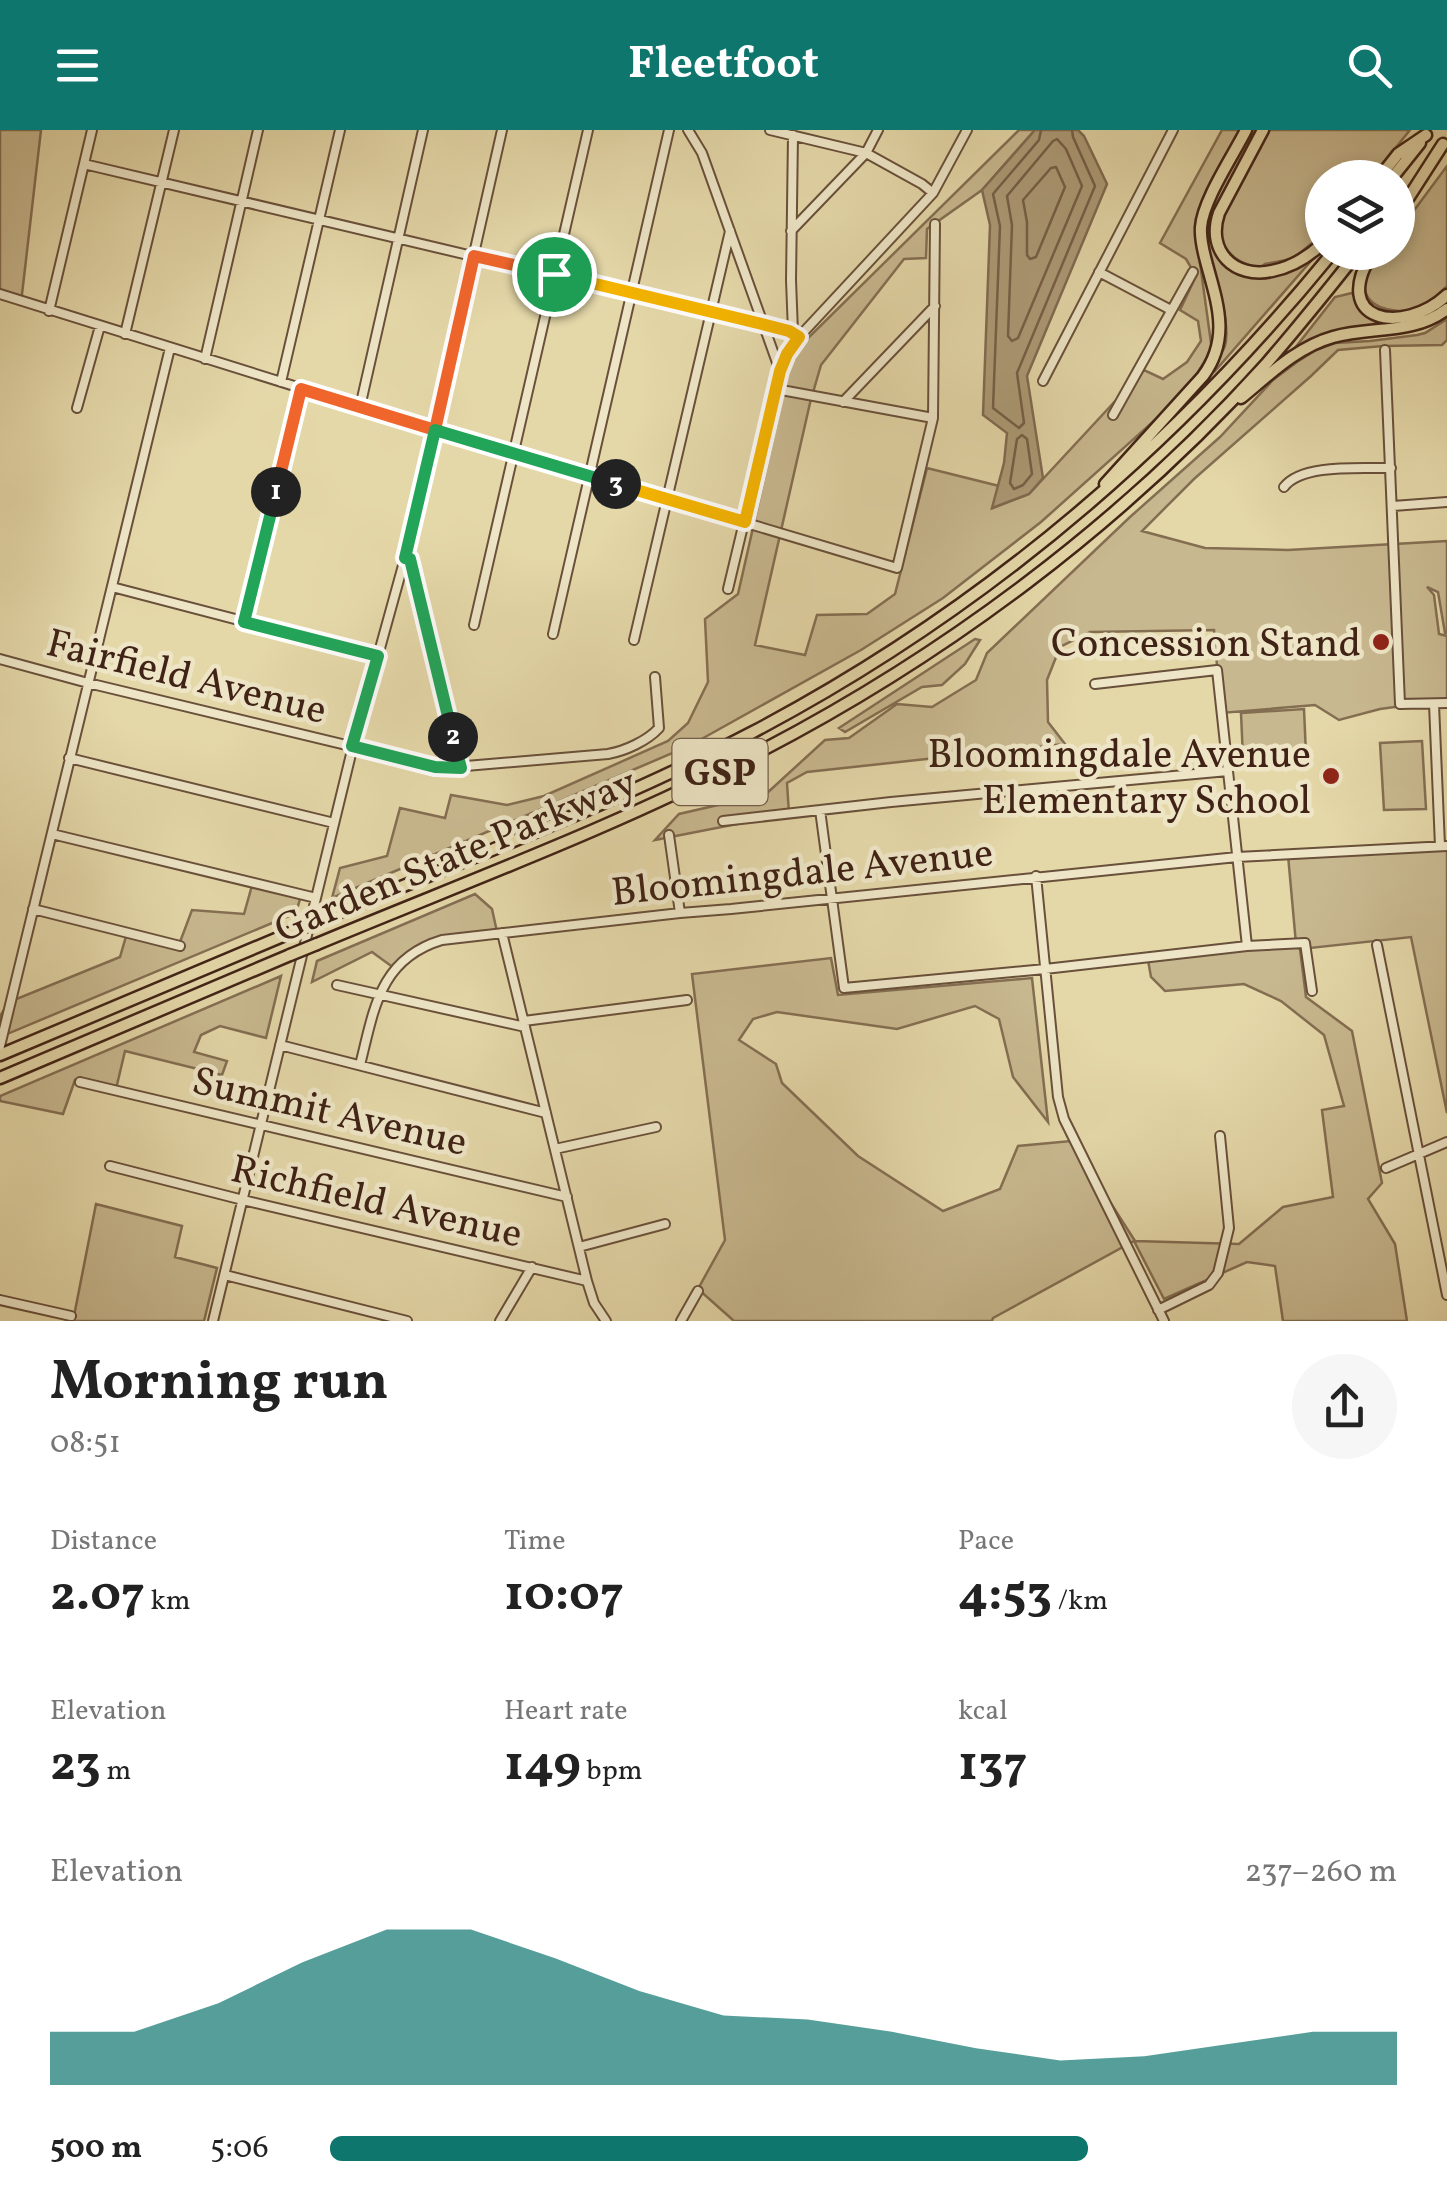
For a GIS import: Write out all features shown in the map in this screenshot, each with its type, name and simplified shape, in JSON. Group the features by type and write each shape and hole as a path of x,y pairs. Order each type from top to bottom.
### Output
{"highway":[{"path":"1074,518 1203,376 1212,361 1219,341 1220,319 1202,245 1202,222 1209,200 1246,130"},
{"path":"1263,130 1219,213 1215,233 1218,247 1236,267 1250,271 1264,272 1305,257"},
{"path":"1393,160 1428,133"},
{"path":"1406,160 1428,133"},
{"path":"1415,180 1445,142"},
{"path":"1415,188 1445,142"},
{"name":"Garden State Parkway","path":"0,1055 627,792 771,722 856,674 1008,570 1074,518 1220,383 1318,270"},
{"name":"Garden State Parkway","path":"0,1078 679,792 827,715 945,641 1106,518 1198,434 1274,355 1343,270"},
{"path":"1362,270 1358,290 1364,305 1373,313 1390,318 1408,316 1426,310 1447,295"},
{"path":"1198,434 1308,348 1346,334 1415,326 1447,309"}],"street":[{"path":"49,310 92,130"},
{"path":"125,334 174,130"},
{"path":"205,359 258,130"},
{"path":"281,382 340,130"},
{"path":"360,407 423,130"},
{"path":"213,1321 352,746 405,558 502,130"},
{"path":"474,626 588,130"},
{"path":"554,634 669,130"},
{"path":"688,130 702,153 780,371"},
{"path":"770,130 866,153 933,193"},
{"path":"791,231 866,153 878,130"},
{"path":"728,589 780,371 796,335 933,193 967,130"},
{"path":"1042,382 1173,130"},
{"path":"792,135 796,335"},
{"path":"84,164 710,311 796,335"},
{"path":"0,294 896,568 933,418 935,224"},
{"path":"634,640 730,231"},
{"path":"1099,272 1171,310"},
{"path":"1113,414 1193,272"},
{"path":"844,402 935,306"},
{"path":"77,408 100,326"},
{"path":"0,1046 170,348"},
{"path":"1385,350 1400,704 1447,704"},
{"path":"244,622 301,389"},
{"path":"776,389 933,418"},
{"path":"1284,487 1289,480 1305,473 1390,468"},
{"path":"1392,506 1447,502"},
{"path":"405,558 410,559 461,768"},
{"path":"112,588 378,656"},
{"name":"Fairfield Avenue","path":"0,659 435,767 461,768 608,754 625,749 658,728 655,676"},
{"path":"1095,684 1217,670 1247,946"},
{"path":"1434,704 1444,846"},
{"path":"69,758 334,824"},
{"path":"722,822 1228,771"},
{"path":"820,810 844,988 1046,970 1247,946 1305,944 1312,991"},
{"path":"52,834 316,898"},
{"path":"670,835 680,912"},
{"name":"Bloomingdale Avenue","path":"360,1065 379,995 394,969 424,946 451,938 1236,856 1444,846"},
{"path":"1036,876 1058,1098 1064,1119 1164,1321"},
{"path":"33,909 180,946"},
{"path":"502,933 587,1281 594,1303 606,1321"},
{"path":"1378,945 1447,1296"},
{"path":"337,985 524,1024 687,1000"},
{"path":"280,1045 546,1113"},
{"name":"Summit Avenue","path":"80,1082 567,1197"},
{"path":"555,1149 656,1127"},
{"path":"1158,1310 1209,1285 1218,1273 1229,1228 1220,1136"},
{"path":"1386,1168 1447,1142"},
{"name":"Richfield Avenue","path":"110,1166 587,1281"},
{"path":"579,1247 665,1224"},
{"path":"500,1321 532,1268"},
{"path":"225,1275 407,1321"},
{"path":"681,1321 698,1291"},
{"path":"0,1300 71,1316"}],"shaded area":[{"path":"0,130 41,130 21,303 0,294"},
{"path":"1019,130 1035,130 982,190 927,229 926,258 904,259 821,365 755,645 805,655 817,615 867,614 895,594 927,468 999,486 993,508 1029,494 1144,370 1163,379 1187,362 1201,341 1198,321 1180,310 1196,276 1186,259 1160,243 1222,130 1248,130 1232,168 1252,130 1259,130 1224,198 1252,162 1269,130 1410,130 1386,160 1305,160 1305,249 1292,259 1260,268 1239,261 1224,245 1216,250 1240,274 1257,277 1305,263 1305,268 1215,371 1225,346 1224,314 1210,256 1200,263 1212,350 1184,394 1041,522 943,598 861,650 689,746 332,898 340,868 387,856 400,808 445,818 451,795 507,805 544,796 668,741 688,723 708,682 705,619 738,594 789,369 803,343"},
{"path":"1447,166 1447,286 1418,308 1388,310 1368,297 1365,281 1370,270 1415,270 1415,209"},
{"path":"1352,293 1363,309 1387,325 1295,348 1335,297"},
{"path":"1447,319 1447,340 1442,345 1338,350 1142,531 1205,548 1288,550 1447,541 1447,633 1438,592 1427,587 1434,595 1439,634 1447,636 1447,700 1380,709 1339,720 1315,705 1221,713 1214,630 1090,632 1060,647 1047,680 1048,722 1065,744 807,772 787,783 789,814 655,840 679,814 766,794 825,740 849,738 897,704 932,707 976,680 987,653 1220,437 1273,380 1297,362 1335,343 1417,335"},
{"path":"975,639 980,640 965,664 942,685 922,687 845,732 839,728"},
{"path":"1304,709 1306,755 1243,759 1241,713"},
{"path":"1422,741 1426,809 1384,810 1380,743"},
{"path":"1447,843 1447,1113 1411,937 1300,949 1306,997 1352,1031 1382,1183 1368,1199 1395,1244 1407,1321 1283,1321 1275,1266 1247,1262 1164,1299 1134,1241 992,1321 734,1321 698,1289 725,1240 692,974 831,958 838,995 1032,978 1048,1122 1013,1077 999,1019 975,1006 897,1029 777,1012 753,1019 739,1040 776,1064 782,1083 858,1156 943,1211 1000,1189 1018,1146 1071,1141 1135,1241 1239,1244 1283,1207 1333,1197 1322,1110 1344,1106 1324,1035 1281,1001 1244,984 1165,991 1151,977 1148,960 1296,944 1288,855"},
{"path":"253,882 302,892 296,913 0,1037 0,1016 9,1002 120,957 127,933 180,942 192,910 244,914"},
{"path":"475,894 492,909 497,932 434,939 394,968 372,952 312,982 317,961"},
{"path":"281,976 266,1038 220,1026 201,1035 194,1052 227,1061 222,1075 125,1051 116,1089 75,1080 63,1114 0,1101 0,1096"},
{"path":"96,1204 182,1226 175,1257 217,1268 204,1321 73,1321"}],"water":[{"path":"1035,130 1078,130 1107,184 1027,376 1043,478 1029,494 992,508 1007,433 983,415 990,225 982,190"}],"place":[{"name":"Concession Stand","path":"1381,642"},
{"name":"Bloomingdale Avenue Elementary School","path":"1331,776"}],"route":[{"path":"554,274 474,256 435,430 301,389 244,622 378,656 352,746 435,767 461,768 410,559 405,558 435,430 745,522 780,371 799,337 762,324 554,274"}]}
